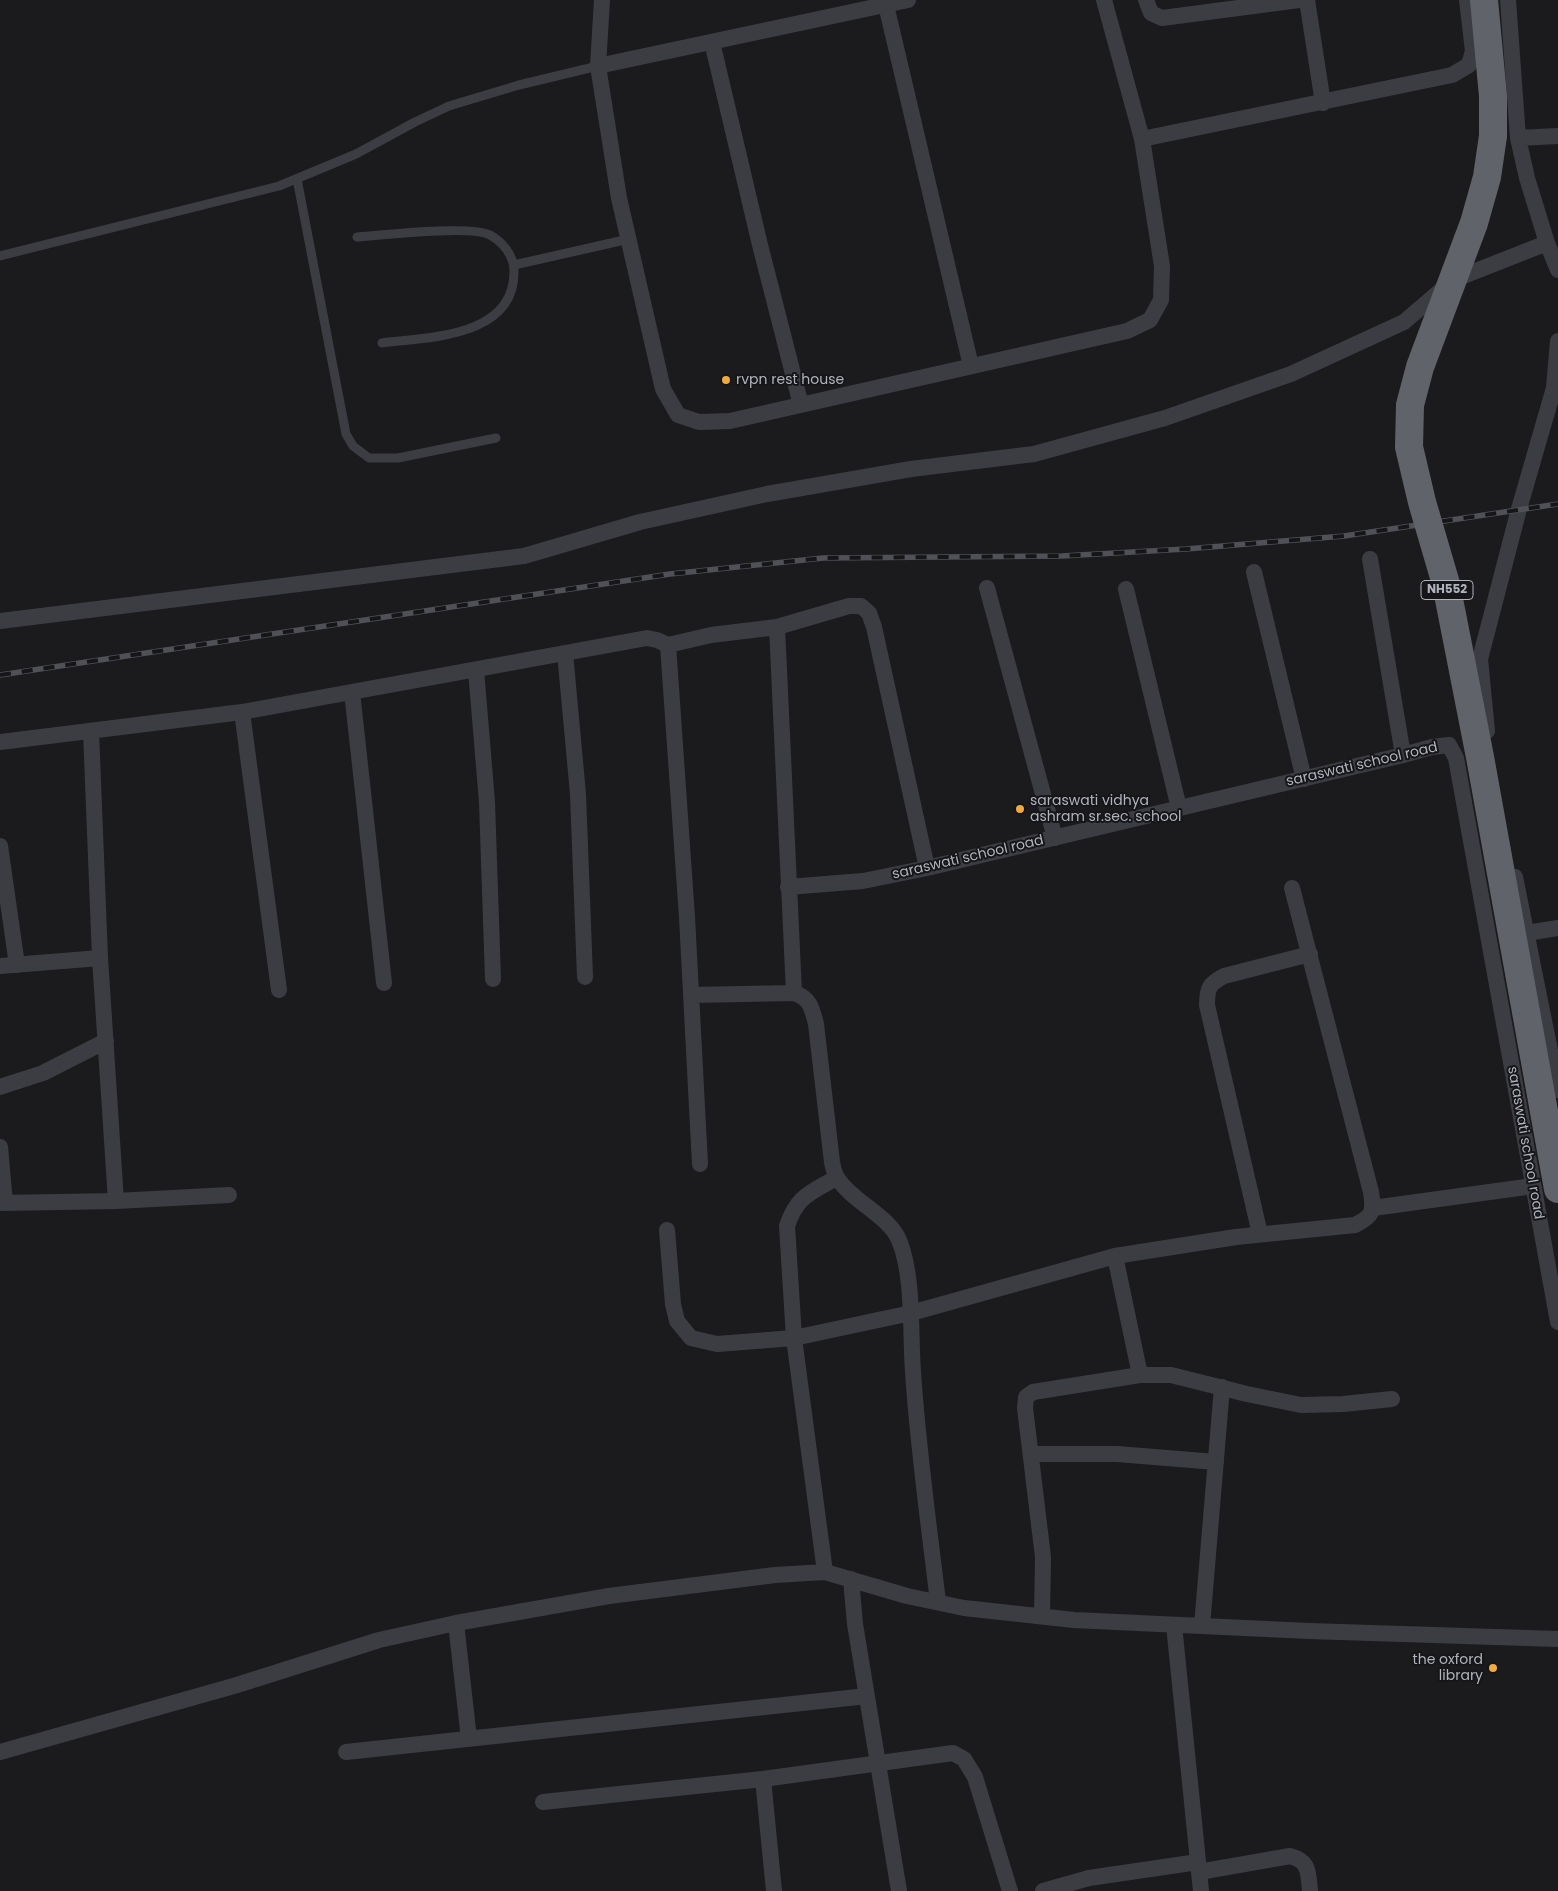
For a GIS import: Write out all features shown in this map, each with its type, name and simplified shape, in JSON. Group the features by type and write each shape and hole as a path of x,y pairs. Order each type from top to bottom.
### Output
{"highway":[{"name":"NH552","path":"1484,0 1493,96 1493,136 1487,177 1474,223 1420,367 1410,405 1409,447 1422,502 1446,584 1480,757 1545,1188"}],"street":[{"path":"602,0 598,66 619,198 663,389 678,414 699,422 730,421 1126,332 1150,320 1161,300 1162,266 1142,139 1104,0"},
{"path":"598,66 908,0"},
{"path":"1146,0 1152,13 1162,18 1299,0"},
{"path":"1307,0 1323,103"},
{"path":"1142,139 1452,75 1469,65 1473,51 1467,0"},
{"path":"1508,0 1518,138 1527,178 1547,243 1558,268"},
{"path":"886,5 971,366"},
{"path":"712,42 757,236 801,405"},
{"path":"1518,138 1558,136"},
{"path":"0,621 524,556 640,522 767,494 911,469 1034,454 1164,418 1291,374 1404,322 1453,280 1547,243"},
{"path":"1558,341 1556,388 1519,509 1480,659 1487,736 1526,934 1553,1043 1558,1090"},
{"path":"1370,559 1403,755"},
{"path":"1254,572 1304,779"},
{"path":"987,588 1055,838"},
{"path":"1126,589 1179,808"},
{"path":"0,742 242,712 647,638 668,645 711,635 777,627 850,606 861,606 869,613 874,627 926,868"},
{"path":"777,627 794,993"},
{"path":"668,645 700,1164"},
{"path":"565,653 578,794 585,978"},
{"path":"476,670 487,802 493,979"},
{"path":"352,692 384,983"},
{"path":"242,712 280,990"},
{"path":"91,731 100,958 116,1201"},
{"name":"saraswati school road","path":"788,887 863,881 926,868 1304,779 1432,746 1449,745 1456,758 1545,1188 1558,1322"},
{"path":"0,846 17,965"},
{"path":"667,1230 674,1304 678,1321 691,1338 717,1344 794,1338 911,1313 1115,1256 1260,1234 1355,1225 1368,1219 1373,1208 1371,1192 1292,888"},
{"path":"1526,934 1558,928"},
{"path":"1260,1234 1207,1005 1207,993 1212,982 1224,976 1310,954"},
{"path":"0,966 100,958"},
{"path":"691,995 794,993 804,997 812,1007 816,1024 832,1162 836,1178 847,1190 882,1219 899,1239 905,1261 911,1313 912,1372 938,1602"},
{"path":"0,1088 43,1073 106,1041"},
{"path":"0,1147 2,1203 116,1201 229,1195"},
{"path":"826,1572 794,1338 787,1226 793,1209 804,1197 836,1178"},
{"path":"1373,1208 1545,1188"},
{"path":"1115,1256 1140,1375"},
{"path":"1042,1616 1043,1557 1025,1408 1026,1397 1033,1392 1140,1375 1171,1375 1301,1405 1343,1404 1392,1399"},
{"path":"1202,1626 1222,1387"},
{"path":"1031,1454 1117,1454 1216,1462"},
{"path":"0,1752 237,1685 379,1640 456,1623 609,1596 776,1575 826,1572 908,1596 964,1608 1074,1620 1309,1632 1558,1639"},
{"path":"851,1579 855,1624 899,1891"},
{"path":"456,1623 469,1739"},
{"path":"1174,1625 1201,1891"},
{"path":"346,1752 867,1696"},
{"path":"543,1802 763,1779 953,1753 964,1759 975,1777 1010,1891"},
{"path":"763,1779 774,1891"},
{"path":"1043,1891 1198,1867 1290,1856 1299,1858 1307,1867 1310,1891"}],"lane":[{"path":"0,256 278,186 356,154 449,106 519,85 598,66"},
{"path":"296,179 346,434 353,446 369,458 398,458 496,438"},
{"path":"358,237 460,230 489,234 506,248 514,265 514,285 505,306 486,322 448,334 382,343"},
{"path":"514,265 629,239"}],"railway":[{"path":"0,675 670,574 823,558 1062,556 1186,549 1344,536 1558,504"}],"place":[{"name":"rvpn rest house","path":"726,380"},
{"name":"saraswati vidhya ashram sr.sec. school","path":"1020,809"},
{"name":"the oxford library","path":"1493,1668"}]}
